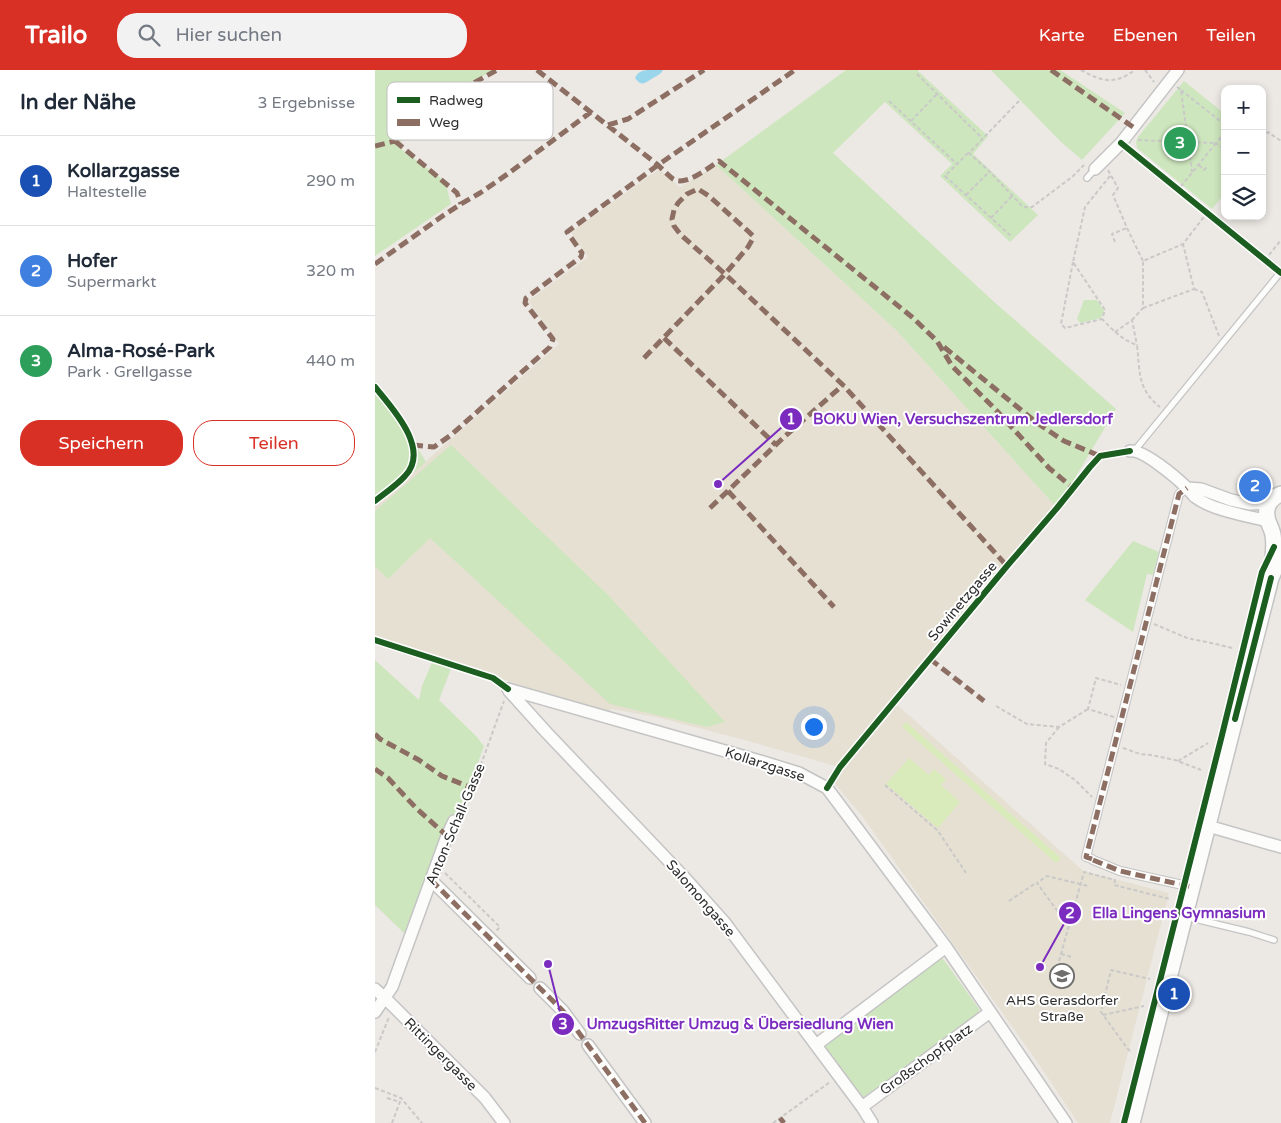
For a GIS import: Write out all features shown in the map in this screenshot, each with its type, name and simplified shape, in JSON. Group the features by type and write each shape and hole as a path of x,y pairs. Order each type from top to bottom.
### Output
{"main road":[{"path":"1271,578 1274,536 1273,525 1266,515 1275,499"},
{"path":"1131,1123 1271,578 1281,555"}],"street":[{"path":"1093,168 1121,143 1178,70"},
{"path":"1132,451 1146,456 1159,465 1195,496 1211,506 1273,525"},
{"path":"1192,887 1120,871 1086,857 1179,494 1187,488 1201,489 1231,500 1250,504 1275,499"},
{"name":"Kollarzgasse","path":"508,689 768,763 799,773 827,788 946,947 1066,1123"},
{"name":"Salomongasse","path":"508,689 725,923 873,1123"},
{"name":"Anton-Schall-Gasse","path":"375,1012 392,987 454,821"},
{"path":"1208,826 1281,847"},
{"path":"431,880 530,978"},
{"path":"816,1046 946,947"},
{"path":"540,988 563,1011 579,1034"},
{"name":"Rittingergasse","path":"375,989 485,1098 504,1123"},
{"name":"Großschopfplatz","path":"861,1106 990,1012"},
{"path":"588,1045 645,1123"}],"lane":[{"path":"1132,451 1281,272"},
{"path":"1185,916 1274,940"}],"path":[{"path":"1081,70 1097,79 1112,80 1126,76 1135,70"},
{"path":"1145,70 1161,91"},
{"path":"917,74 983,139"},
{"path":"1169,81 1221,122"},
{"path":"1181,90 1192,172"},
{"path":"911,121 937,94"},
{"path":"889,101 957,164"},
{"path":"1011,237 945,176 1019,102"},
{"path":"1266,134 1268,132 1281,141"},
{"path":"1179,190 1220,139"},
{"path":"1121,143 1137,140 1188,141 1216,143 1221,147"},
{"path":"969,153 1023,207 1032,207 1072,177 1093,168 1110,176 1118,188 1113,195 1143,261 1143,308"},
{"path":"1199,165 1205,170 1207,167"},
{"path":"966,195 989,172"},
{"path":"1102,319 1065,328 1061,324 1085,207 1110,176"},
{"path":"1172,184 1185,195"},
{"path":"991,218 1012,196"},
{"path":"1200,207 1214,218"},
{"path":"1143,261 1183,244 1207,213"},
{"path":"1115,242 1112,234 1127,228"},
{"path":"1265,260 1281,240"},
{"path":"1183,244 1194,289"},
{"path":"1258,254 1281,272"},
{"path":"1073,262 1105,310 1102,319"},
{"path":"1115,332 1132,320 1143,308 1194,289 1202,292 1222,344"},
{"path":"1102,319 1126,341 1137,345"},
{"path":"1132,320 1141,383 1153,401 1165,412"},
{"path":"1147,621 1187,638 1232,648"},
{"path":"1100,801 1091,796 1075,780 1059,769 1045,764 1046,743 1059,727 1088,709 1096,678 1129,688"},
{"path":"996,706 1027,724 1059,727"},
{"path":"1088,709 1121,718"},
{"path":"1178,761 1208,743"},
{"path":"1114,746 1139,754 1178,761 1201,770"},
{"path":"885,785 938,832 966,873"},
{"path":"437,864 500,927"},
{"path":"1059,961 1084,872 1115,880 1114,885 1170,899"},
{"path":"1009,901 1047,876 1089,886"},
{"path":"1037,883 1069,927"},
{"path":"1061,954 1072,957"},
{"path":"1131,1051 1101,1012 1111,970 1150,979"},
{"path":"1103,1015 1143,1006"},
{"path":"773,1123 839,1076"},
{"path":"375,1088 401,1098 422,1123"},
{"path":"387,1098 400,1102"},
{"path":"392,1123 401,1098"}],"shaded area":[{"path":"716,165 897,331 1057,508 894,702 1083,871 1169,893 1110,1123 1078,1123 1036,1060 862,816 835,784 839,767 656,717 611,709 608,714 375,637 375,506 559,344 528,301 588,257 571,232 659,169 680,187"}],"green space":[{"path":"375,70 494,70 471,82 387,82 387,140 402,140 397,146 445,181 451,204 375,256"},
{"path":"846,70 918,70 988,136 973,154 1038,215 1010,242 940,176 952,164 885,102 833,153 992,300 1116,409 1057,508 897,331 716,165"},
{"path":"991,70 1060,70 1125,113 1082,160 1060,141"},
{"path":"1184,81 1221,111 1221,198 1212,209 1137,148 1136,142 1138,137"},
{"path":"1084,300 1097,300 1104,311 1101,318 1080,323 1077,319"},
{"path":"375,387 399,417 426,462 375,506"},
{"path":"451,445 608,595 725,722 707,727 610,704 430,538 388,579 375,566 375,511"},
{"path":"1133,541 1159,552 1153,575 1147,574 1133,632 1085,600"},
{"path":"375,660 419,700 422,686 433,660 452,666 439,700 484,746 461,810 449,817 406,935 375,905"},
{"path":"906,722 1061,858 1056,863 902,727"},
{"path":"909,758 929,775 934,769 946,779 941,785 960,802 938,828 886,784"},
{"path":"940,958 944,960 980,1013 951,1037 941,1041 861,1099 823,1045"}],"water":[{"path":"663,70 659,75 646,82 640,83 637,81 636,76 640,72"}],"marked path":[{"path":"475,82 497,70"},
{"path":"537,70 552,82"},
{"path":"608,125 628,119 704,70"},
{"path":"413,445 434,447 451,435 550,347 553,339 525,303 526,298 581,257 582,253 567,232 658,165 795,70"},
{"path":"1051,70 1133,127"},
{"path":"553,83 658,165 673,179 678,181 690,179 719,161 912,317 937,341 952,366 996,410 1049,468 1073,488"},
{"path":"375,264 444,215 509,173 591,112"},
{"path":"375,146 396,140"},
{"path":"395,141 457,193 461,204"},
{"path":"644,358 725,274 752,240 753,236 749,232 709,196 698,189 687,194 674,210 672,219 674,226 681,235 725,274 843,385 1007,566"},
{"path":"664,338 776,445"},
{"path":"944,347 1037,423 1064,441 1100,456"},
{"path":"710,508 783,438 843,385"},
{"path":"1092,859 1086,857 1179,494 1187,488"},
{"path":"728,491 834,607"},
{"path":"930,659 984,701"},
{"path":"375,734 380,739 419,760 442,776 472,788"},
{"path":"375,769 388,778 416,808 447,836"},
{"path":"1093,860 1120,871 1192,887"},
{"path":"431,880 563,1011 645,1123"},
{"path":"780,1118 784,1123"}],"cycle path":[{"path":"1121,143 1281,273"},
{"path":"375,387 391,406 406,429 414,454 412,465 405,476 375,501"},
{"name":"Sowinetzgasse","path":"827,788 840,767 1090,467 1100,456 1130,451"},
{"path":"1124,1123 1262,572 1274,547"},
{"path":"1235,719 1271,578"},
{"path":"375,640 493,678 508,689"}],"place":[{"name":"Alma-Rosé-Park","path":"1180,143"},
{"name":"BOKU Wien, Versuchszentrum Jedlersdorf","path":"718,484"},
{"name":"Hofer","path":"1255,486"},
{"name":"UmzugsRitter Umzug & Übersiedlung Wien","path":"548,964"},
{"name":"Ella Lingens Gymnasium","path":"1040,967"},
{"name":"AHS Gerasdorfer Straße","path":"1062,976"},
{"name":"Kollarzgasse","path":"1174,994"}]}
